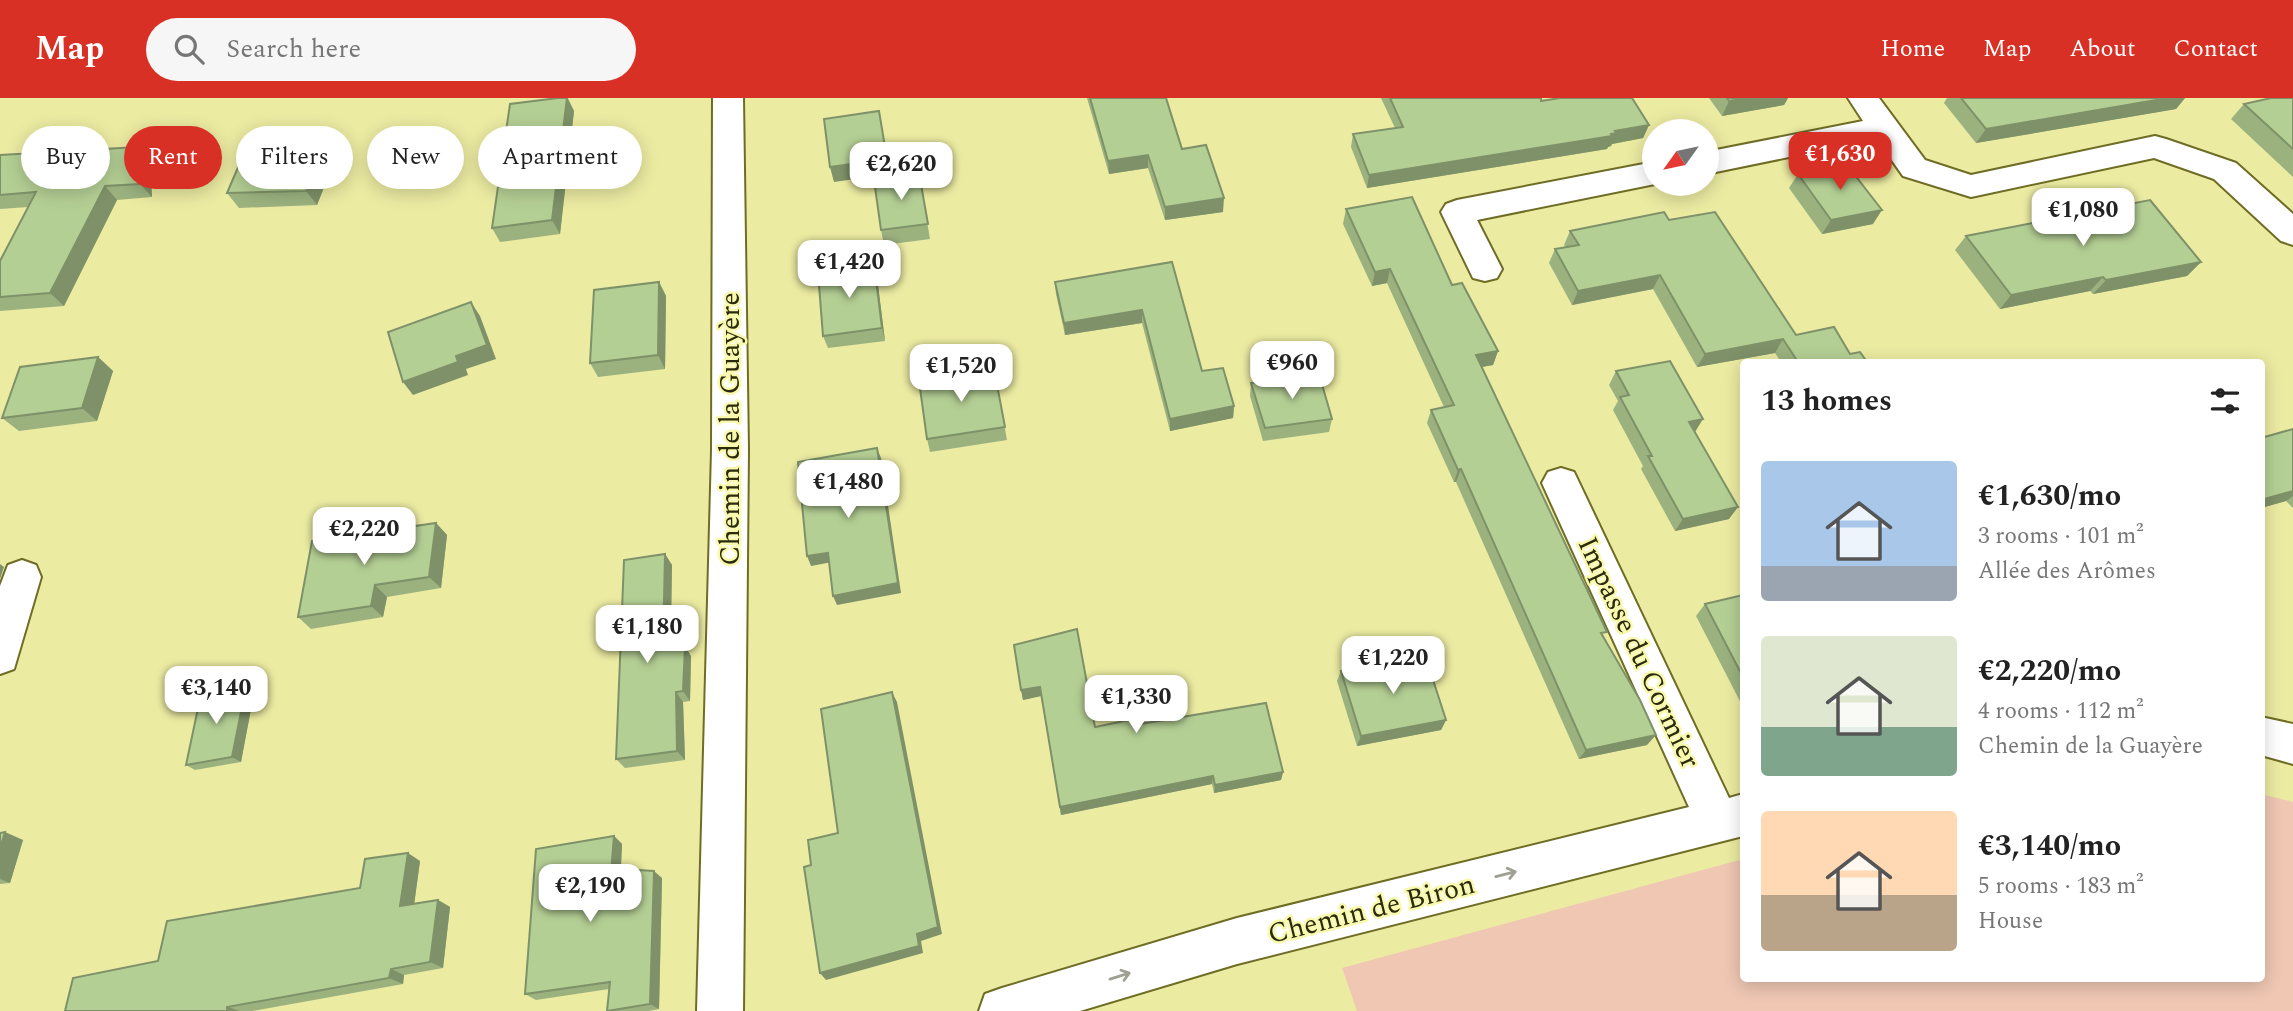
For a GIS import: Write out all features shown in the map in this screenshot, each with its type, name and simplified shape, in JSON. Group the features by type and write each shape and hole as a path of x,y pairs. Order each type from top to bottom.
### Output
{"street":[{"name":"Chemin de la Guayère","path":"720,1011 730,450 729,98"},
{"path":"1863,98 1914,168 1971,186 2155,147 2225,171 2293,233"},
{"path":"1719,160 1884,127"},
{"path":"1485,269 1457,212 1642,175"},
{"name":"Impasse du Cormier","path":"1561,483 1730,818"},
{"path":"0,656 22,577"},
{"path":"2265,737 2293,744"},
{"name":"Chemin de Biron","path":"1002,1011 1237,941 1730,818"}],"shaded area":[{"path":"2265,795 2293,802 2293,1011 1357,1011 1342,968 1740,860 1740,982 2265,982"}],"building":[{"path":"567,98 564,126 507,126 510,104"},
{"path":"1090,98 1166,98 1182,149 1206,145 1224,198 1165,207 1148,155 1108,161"},
{"path":"1390,98 1541,98 1541,101 1560,98 1632,98 1645,119 1642,119 1642,126 1615,131 1617,133 1611,134 1612,136 1369,175 1353,134 1403,127"},
{"path":"1961,98 2168,98 1986,129"},
{"path":"2271,98 2293,98 2293,149 2244,104"},
{"path":"879,111 887,159 830,167 824,119"},
{"path":"124,148 124,185 110,186 110,149"},
{"path":"21,154 21,189 103,189 50,293 0,297 0,261 36,192 0,195 0,155"},
{"path":"1847,165 1882,210 1831,220 1798,174"},
{"path":"236,172 236,189 307,189 306,191 227,193"},
{"path":"919,173 928,224 881,230 874,180"},
{"path":"498,189 556,189 552,220 492,228"},
{"path":"1412,197 1452,285 1462,283 1498,351 1476,355 1607,632 1601,633 1640,700 1656,735 1586,750 1461,469 1458,470 1431,410 1454,405 1390,269 1375,272 1346,209"},
{"path":"2150,200 2201,262 2011,295 1966,236"},
{"path":"1664,212 1669,220 1715,212 1796,335 1834,327 1850,354 1860,352 1865,359 1796,359 1783,339 1705,354 1660,275 1578,291 1555,249 1579,245 1570,231"},
{"path":"1172,262 1202,371 1223,368 1234,406 1170,419 1142,310 1064,323 1055,282"},
{"path":"874,264 882,328 823,336 818,272"},
{"path":"659,282 658,355 590,363 594,290"},
{"path":"471,302 487,345 456,356 458,362 403,382 388,332"},
{"path":"98,357 82,408 2,418 20,367"},
{"path":"1670,361 1703,419 1689,422 1738,507 1683,519 1648,456 1652,456 1620,397 1629,395 1616,371"},
{"path":"994,369 1005,427 927,439 919,381"},
{"path":"1319,374 1332,419 1265,428 1251,383"},
{"path":"2293,429 2293,491 2265,499 2265,437"},
{"path":"877,448 898,583 833,596 828,553 807,556 798,462"},
{"path":"436,523 429,577 375,585 371,606 298,617 312,541"},
{"path":"665,554 663,650 685,646 683,691 676,692 677,751 616,759 624,560"},
{"path":"1740,596 1740,671 1705,604"},
{"path":"1077,629 1095,727 1139,718 1140,724 1266,703 1283,772 1215,785 1213,776 1060,807 1040,687 1021,690 1014,645"},
{"path":"1425,655 1446,720 1361,736 1341,671"},
{"path":"246,687 232,757 186,765 201,694"},
{"path":"892,692 938,927 917,934 919,946 820,973 804,867 811,865 808,840 838,833 821,709"},
{"path":"5,832 0,849 0,833"},
{"path":"614,836 610,885 620,883 621,869 654,871 650,1004 607,1011 610,982 525,994 536,849"},
{"path":"408,853 400,906 438,900 430,962 391,969 389,978 227,1007 227,1011 65,1011 73,978 158,961 167,921 360,888 365,859"}]}
